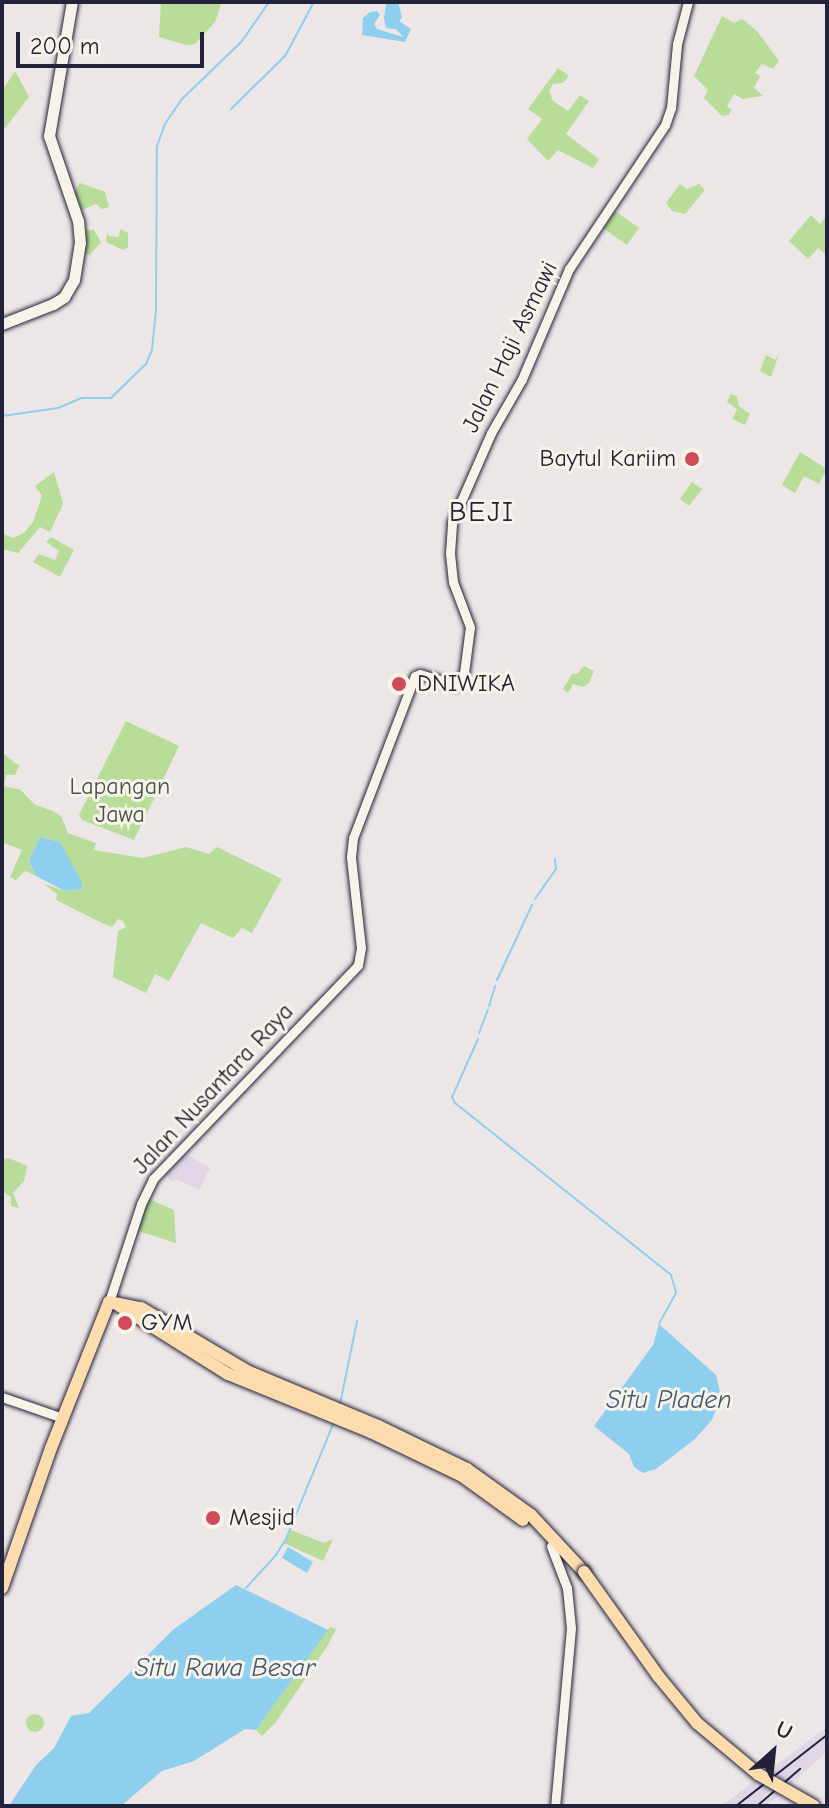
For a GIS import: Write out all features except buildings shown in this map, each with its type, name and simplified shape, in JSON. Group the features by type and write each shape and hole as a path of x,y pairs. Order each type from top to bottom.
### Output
{"highway":[{"path":"114,1304 228,1374 338,1414 467,1469 507,1496 545,1528 697,1723 764,1779 814,1806"},
{"name":"Jalan Nusantara Raya","path":"2,1588 63,1418 114,1304"},
{"path":"414,1447 479,1486 528,1524 553,1553 581,1574 645,1671 688,1723 745,1773 798,1806"}],"main road":[{"path":"2,324 53,304 64,297 74,280 80,243 78,221 49,136 72,2"}],"street":[{"name":"Jalan Haji Asmawi","path":"418,675 453,686 461,681 470,627 453,582 452,522 491,433 522,379 569,269 665,125 671,108 677,44 688,2"},
{"name":"Jalan Nusantara Raya","path":"114,1304 153,1179 358,965 361,948 352,843 418,675"},
{"path":"2,1397 63,1418"},
{"path":"553,1553 568,1595 571,1639 555,1806"}],"shaded area":[{"path":"185,1153 210,1168 199,1190 179,1180 170,1181 165,1172"},
{"path":"827,1727 827,1752 766,1806 721,1806"}],"green space":[{"path":"161,2 222,2 215,22 195,44 186,45 159,37"},
{"path":"722,16 734,23 742,19 757,31 779,61 773,69 762,64 755,73 760,76 754,88 763,96 742,99 734,94 727,106 731,110 729,115 722,116 704,98 708,90 694,76"},
{"path":"558,68 569,76 563,83 553,84 549,91 553,101 568,111 580,95 589,101 566,134 599,159 593,168 558,150 548,161 527,139 542,119 528,109"},
{"path":"15,71 29,97 2,132 2,91"},
{"path":"80,183 105,192 109,207 102,209 96,204 82,210 74,193"},
{"path":"680,184 687,189 699,184 705,190 685,214 672,211 666,203"},
{"path":"612,209 639,228 627,245 600,226"},
{"path":"811,215 820,224 827,215 827,255 818,248 808,259 789,241"},
{"path":"120,229 128,233 128,247 123,250 106,242 107,232 109,236 119,237"},
{"path":"94,230 101,242 90,255 83,254 80,235"},
{"path":"779,354 771,377 760,371 766,355 775,360"},
{"path":"731,394 737,396 739,406 750,414 745,425 732,419 737,409 727,402"},
{"path":"800,452 827,469 819,484 804,476 795,493 782,485"},
{"path":"54,472 63,504 50,532 40,527 18,553 2,549 2,533 13,538 24,533 33,522 42,496 35,486"},
{"path":"692,482 702,489 689,506 680,499"},
{"path":"51,537 74,550 60,577 33,562 39,554 55,560 59,551 46,542"},
{"path":"584,666 594,671 589,683 583,687 573,684 568,693 563,689 572,674 577,674"},
{"name":"Lapangan Jawa","path":"126,721 179,746 134,840 82,820 79,815"},
{"path":"2,752 19,766 15,775 6,775 4,786 21,790 34,804 61,816 68,833 96,843 94,850 143,858 186,847 209,854 217,847 282,879 252,933 242,928 233,938 201,923 169,981 155,974 146,993 113,977 118,931 126,927 118,919 112,927 56,900 57,894 44,884 65,891 82,889 60,842 40,837 29,861 36,876 25,871 16,880 10,877 22,850 2,842"},
{"path":"9,1158 27,1166 24,1181 13,1193 19,1208 11,1206 11,1197 2,1191 2,1159"},
{"path":"144,1197 174,1210 176,1243 132,1229"},
{"path":"291,1530 324,1543 333,1539 323,1561 284,1543"},
{"path":"330,1627 336,1629 328,1645 276,1722 262,1736 256,1730"},
{"path":"35,1714 44,1723 35,1732 26,1723"}],"water":[{"path":"398,2 402,18 399,21 411,29 405,42 362,35 363,18 377,11 380,15 374,24 377,29 403,37 396,29 386,28 384,18 386,3"},
{"path":"40,837 60,842 82,883 82,889 65,891 36,876 29,861"},
{"name":"Situ Pladen","path":"659,1324 716,1375 721,1396 712,1420 695,1439 656,1469 643,1473 634,1467 629,1454 594,1426 653,1345"},
{"path":"288,1547 313,1562 307,1573 282,1558"},
{"name":"Situ Rawa Besar","path":"236,1585 328,1630 256,1730 245,1729 194,1761 162,1771 121,1806 9,1806 36,1765 54,1748 71,1716 89,1713 174,1629"}],"waterway":[{"path":"2,416 58,408 81,398 111,398 146,364 152,350 156,310 157,146 165,124 181,100 242,41 269,2"},
{"path":"231,109 285,56 314,2"},
{"path":"535,899 556,869 555,859"},
{"path":"497,980 532,905"},
{"path":"489,1006 495,986"},
{"path":"479,1033 488,1010"},
{"path":"478,1039 452,1097 455,1103 671,1275 676,1293 659,1324"},
{"path":"340,1404 357,1321"},
{"path":"246,1588 286,1539 334,1422"}],"railway":[{"path":"736,1806 827,1735"},
{"path":"757,1806 800,1769"}],"place":[{"name":"Baytul Kariim","path":"692,459"},
{"name":"DNIWIKA","path":"399,684"},
{"name":"GYM","path":"125,1323"},
{"name":"Mesjid","path":"213,1518"}],"district":[{"name":"BEJI","path":"482,512"}]}
